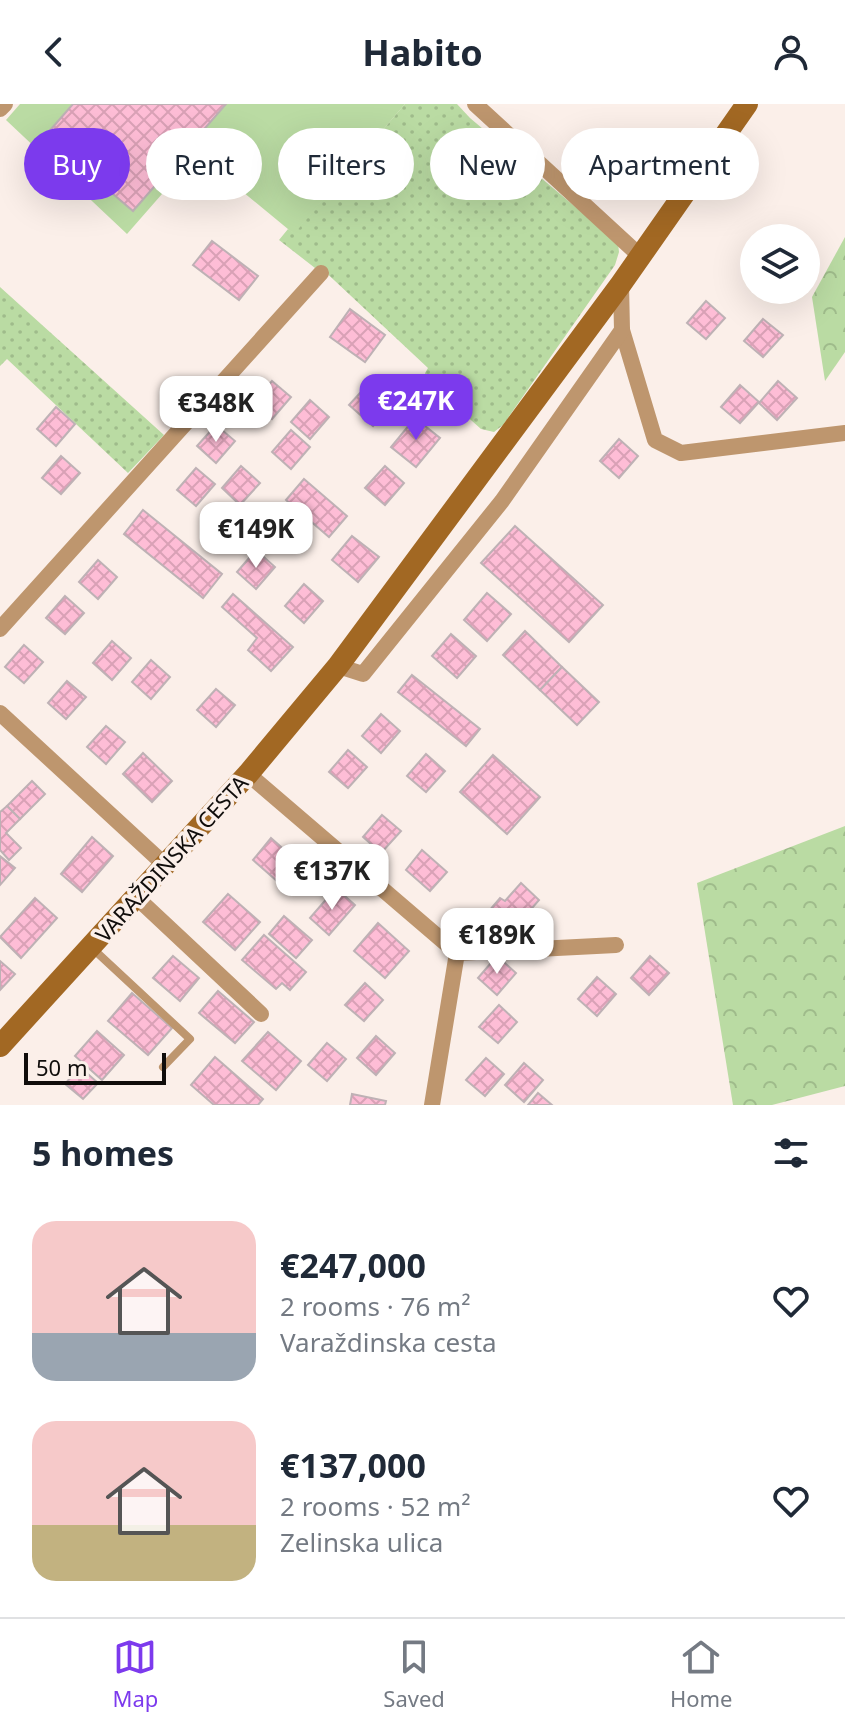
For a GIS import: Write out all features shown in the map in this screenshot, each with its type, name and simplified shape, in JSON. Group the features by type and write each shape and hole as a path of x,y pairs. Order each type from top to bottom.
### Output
{"main road":[{"name":"VARAŽDINSKA CESTA","path":"0,1046 248,774 338,666 621,284 747,104"}],"street":[{"path":"0,109 5,104"},
{"path":"475,104 639,255"},
{"path":"0,629 321,273"},
{"path":"621,284 622,330 655,440 681,453 845,433"},
{"path":"338,666 363,674 502,501 622,330"},
{"path":"0,713 165,865"},
{"path":"248,774 457,953 616,945"},
{"path":"135,896 261,1014"},
{"path":"432,1105 457,953"}],"lane":[{"path":"90,946 190,1039 163,1067"}],"green space":[{"path":"20,104 405,104 385,128 278,128 278,200 323,200 294,234 253,200 262,200 262,128 146,128 146,200 157,200 127,234 91,200 130,200 130,128 24,128 24,137 6,120"},
{"path":"405,104 457,104 482,128 430,128 430,200 545,200 545,181 561,195 561,200 567,200 618,243 615,265 503,425 494,432 481,429 426,380 428,368 319,266 315,268 279,240 288,229 294,233 322,200 414,200 414,128 384,128"},
{"path":"845,237 845,352 825,381 813,304 820,304 820,282"},
{"path":"0,287 164,435 128,473 7,359 0,366"},
{"path":"845,826 845,1086 772,1105 733,1105 697,883"}],"building":[{"path":"73,104 226,104 205,128 146,128 146,196 133,211 120,200 130,200 130,128 52,128"},
{"path":"212,241 258,276 239,300 193,265"},
{"path":"706,301 725,318 706,339 687,323"},
{"path":"350,309 385,335 365,362 330,337"},
{"path":"763,319 783,335 763,357 744,341"},
{"path":"373,379 397,400 373,426 349,405"},
{"path":"272,381 291,397 272,419 253,403"},
{"path":"778,381 797,398 777,420 759,403"},
{"path":"740,385 759,402 740,423 721,407"},
{"path":"310,400 329,417 310,439 291,422"},
{"path":"56,407 75,424 56,446 37,429"},
{"path":"415,418 440,438 416,467 391,447"},
{"path":"216,425 235,441 216,463 197,446"},
{"path":"291,430 310,447 291,469 272,452"},
{"path":"619,439 638,456 619,478 600,461"},
{"path":"61,456 80,473 61,494 42,478"},
{"path":"241,466 260,483 240,505 222,488"},
{"path":"385,466 404,483 385,505 365,488"},
{"path":"196,468 215,484 196,506 177,490"},
{"path":"304,479 347,516 329,537 286,500"},
{"path":"143,510 222,574 203,598 124,534"},
{"path":"515,526 603,605 569,642 481,563"},
{"path":"352,536 379,557 358,582 332,560"},
{"path":"256,550 275,567 256,589 237,572"},
{"path":"98,560 117,577 98,599 79,582"},
{"path":"304,584 323,601 304,623 285,606"},
{"path":"487,593 511,614 487,641 464,620"},
{"path":"233,594 293,647 271,671 248,650 257,638 222,607"},
{"path":"65,596 84,613 65,634 46,618"},
{"path":"525,631 562,667 540,690 503,655"},
{"path":"451,634 476,656 457,678 432,656"},
{"path":"112,641 131,658 112,680 93,663"},
{"path":"24,645 43,662 24,683 5,667"},
{"path":"151,660 170,677 151,699 132,682"},
{"path":"562,667 599,702 577,725 540,690"},
{"path":"412,675 480,729 466,746 398,692"},
{"path":"67,681 86,697 66,719 48,703"},
{"path":"216,689 235,705 216,727 197,710"},
{"path":"381,714 400,731 381,753 362,736"},
{"path":"106,726 125,742 106,764 87,747"},
{"path":"348,750 367,767 348,788 329,772"},
{"path":"143,753 172,781 152,802 123,774"},
{"path":"426,754 445,771 426,792 407,776"},
{"path":"493,755 540,797 507,834 460,792"},
{"path":"32,781 45,794 20,819 7,806"},
{"path":"7,806 20,819 6,833 21,848 9,860 0,850 0,812"},
{"path":"382,815 401,831 381,853 363,837"},
{"path":"92,837 113,856 82,892 61,874"},
{"path":"271,838 296,860 277,881 253,860"},
{"path":"422,850 447,872 430,891 406,870"},
{"path":"0,856 15,868 0,885"},
{"path":"521,883 539,900 506,938 483,918 500,898 505,901"},
{"path":"336,888 355,905 329,935 310,918"},
{"path":"228,894 260,922 235,950 203,922"},
{"path":"35,898 57,918 21,958 0,937"},
{"path":"284,916 312,940 296,958 269,934"},
{"path":"378,923 409,951 385,978 354,951"},
{"path":"264,935 306,972 290,990 282,983 276,989 242,960"},
{"path":"173,956 199,978 180,1001 153,978"},
{"path":"497,956 516,973 497,995 478,978"},
{"path":"650,956 669,973 649,995 631,978"},
{"path":"0,961 15,974 0,990"},
{"path":"597,977 616,994 597,1016 578,999"},
{"path":"365,983 383,1000 364,1021 345,1005"},
{"path":"218,991 254,1022 235,1043 199,1013"},
{"path":"132,993 172,1028 148,1055 108,1021"},
{"path":"499,1005 517,1022 498,1043 479,1027"},
{"path":"97,1031 124,1055 102,1080 75,1056"},
{"path":"268,1032 301,1061 276,1090 242,1061"},
{"path":"376,1036 395,1053 376,1075 357,1058"},
{"path":"327,1043 346,1059 327,1081 308,1065"},
{"path":"215,1057 263,1099 258,1105 214,1105 191,1085"},
{"path":"486,1058 504,1074 485,1096 466,1080"},
{"path":"524,1063 543,1080 524,1102 505,1085"},
{"path":"80,1067 98,1083 83,1099 65,1084"},
{"path":"538,1093 552,1105 528,1105"},
{"path":"352,1094 386,1101 385,1105 350,1105"}]}
